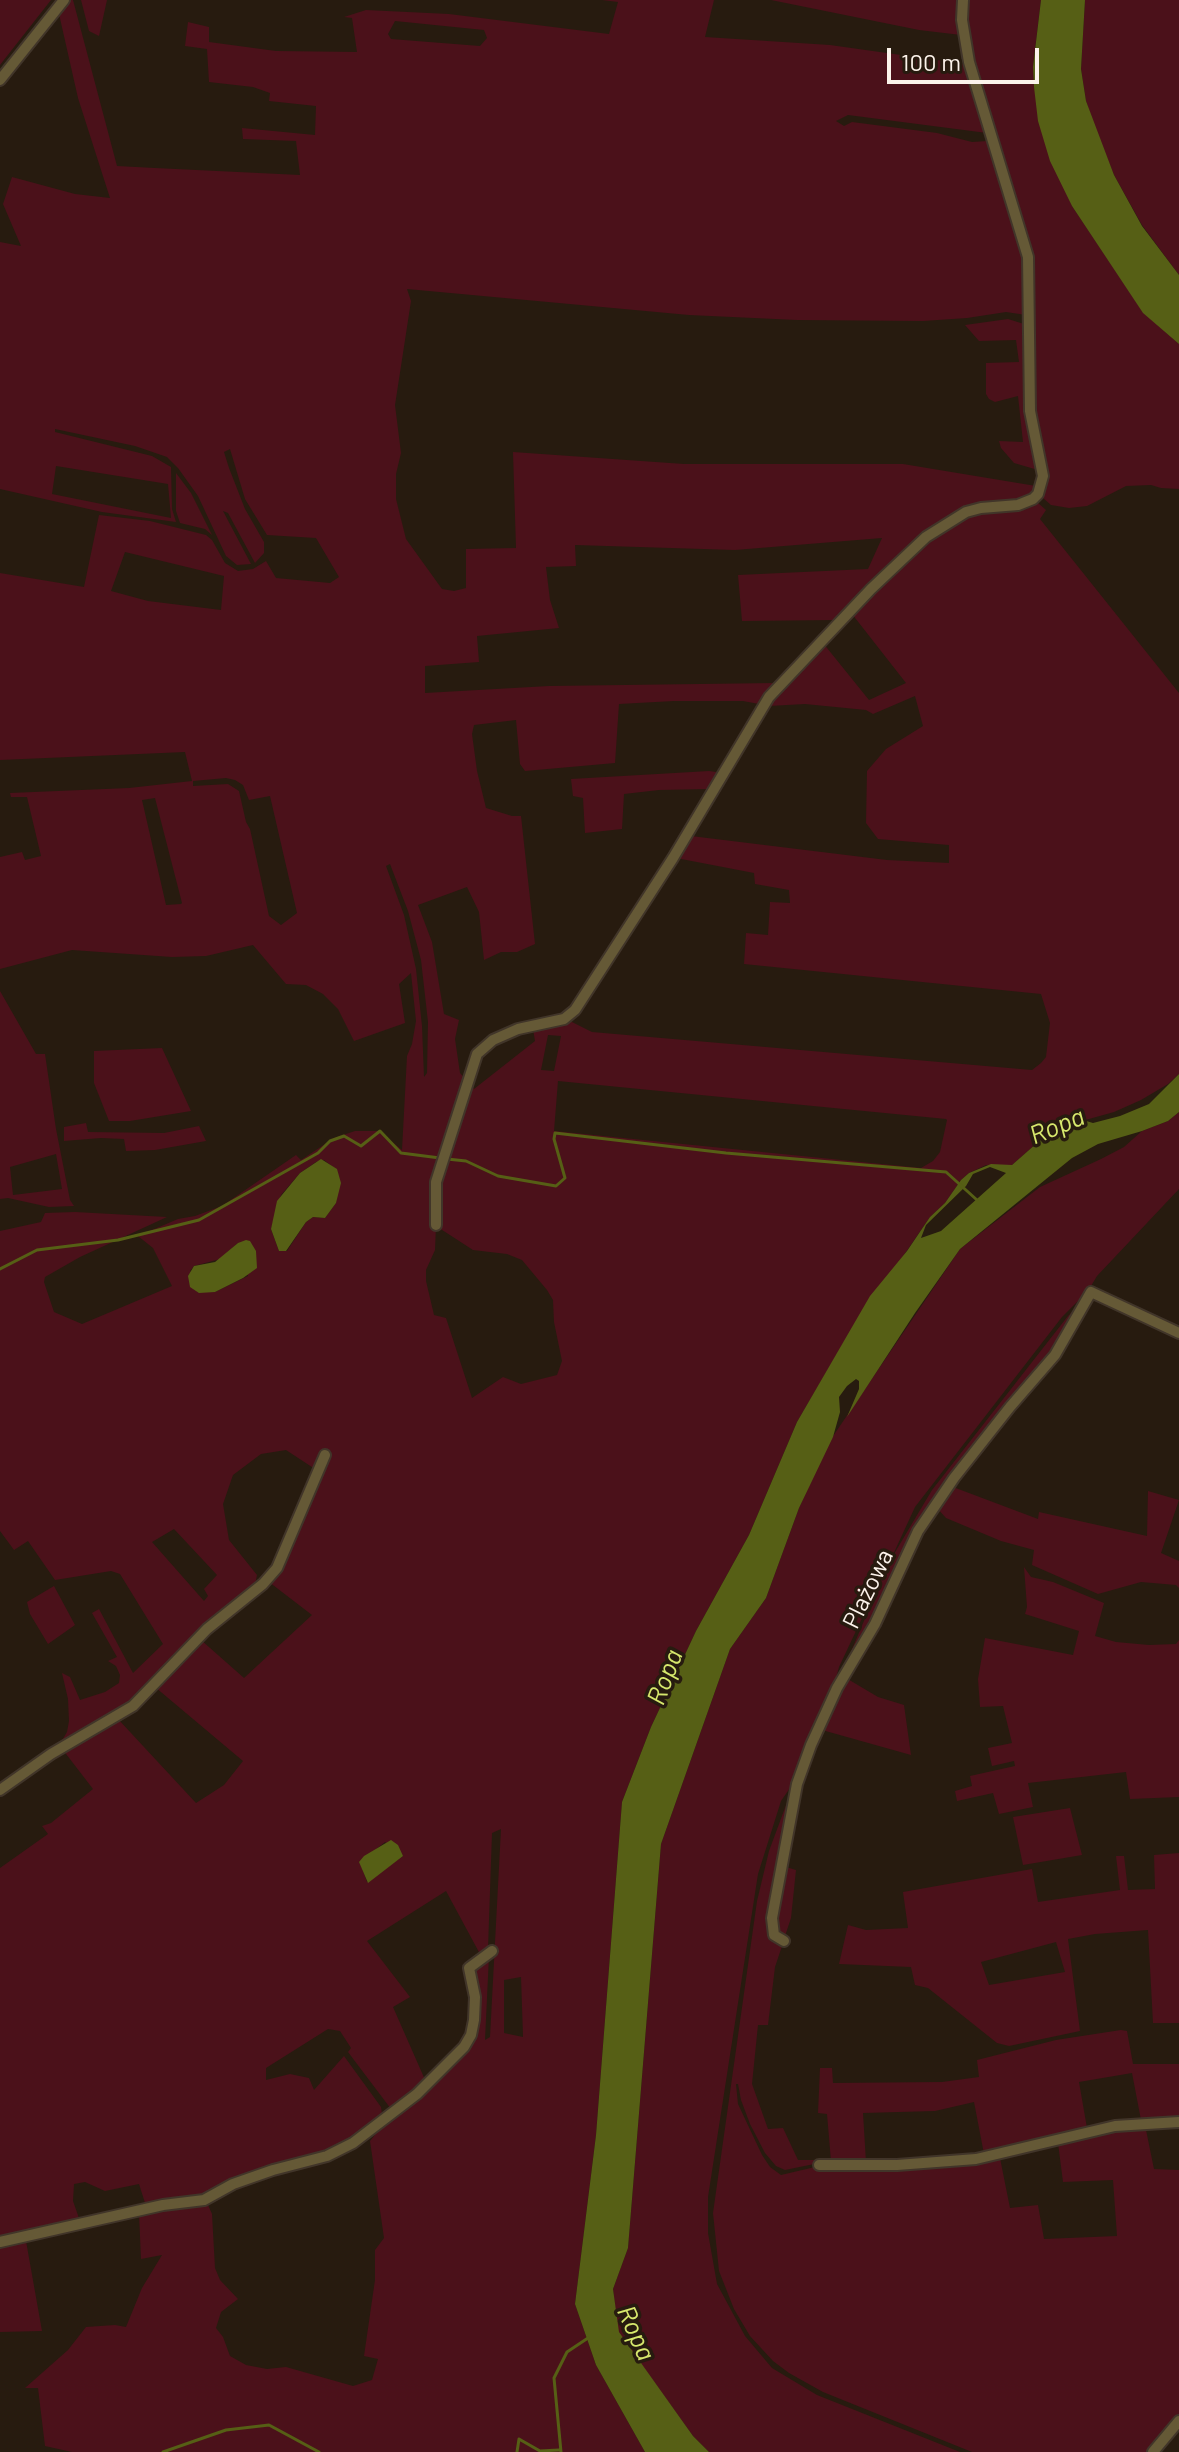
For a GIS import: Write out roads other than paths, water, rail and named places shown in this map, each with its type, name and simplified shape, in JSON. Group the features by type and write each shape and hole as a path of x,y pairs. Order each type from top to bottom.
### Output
{"street":[{"path":"0,80 64,0"},
{"path":"436,1225 435,1189 477,1054 493,1040 518,1029 564,1019 575,1010 673,858 769,697 792,670 926,537 966,512 1018,505 1038,494 1043,476 1030,411 1028,257 969,62 962,20 963,0"},
{"name":"Plażowa","path":"784,1941 774,1935 772,1918 797,1784 837,1688 875,1624 918,1531 954,1478 1055,1355 1091,1292 1179,1333"},
{"path":"0,1790 51,1754 133,1706 207,1629 263,1584 277,1568 325,1455"},
{"path":"0,2242 163,2205 204,2200 233,2184 327,2156 353,2143 417,2094 464,2047 474,2020 475,1997 469,1968 492,1951"},
{"path":"819,2165 897,2165 976,2159 1115,2126 1179,2122"},
{"path":"1153,2452 1179,2421"}],"waterway":[{"path":"0,1269 37,1250 118,1240 199,1220 318,1153 330,1141 344,1136 361,1146 380,1131 401,1153 440,1158"},
{"path":"447,1159 466,1161 498,1176 556,1186 565,1178 555,1133 726,1153 946,1172 977,1200"},
{"path":"561,2452 554,2378 567,2352 588,2338"},
{"path":"163,2452 226,2430 269,2425 319,2452"},
{"path":"517,2452 519,2439 540,2451 559,2450"}],"water label":[{"name":"Ropa","path":"1057,1126"},
{"name":"Ropa","path":"665,1677"},
{"name":"Ropa","path":"636,2333"}]}
